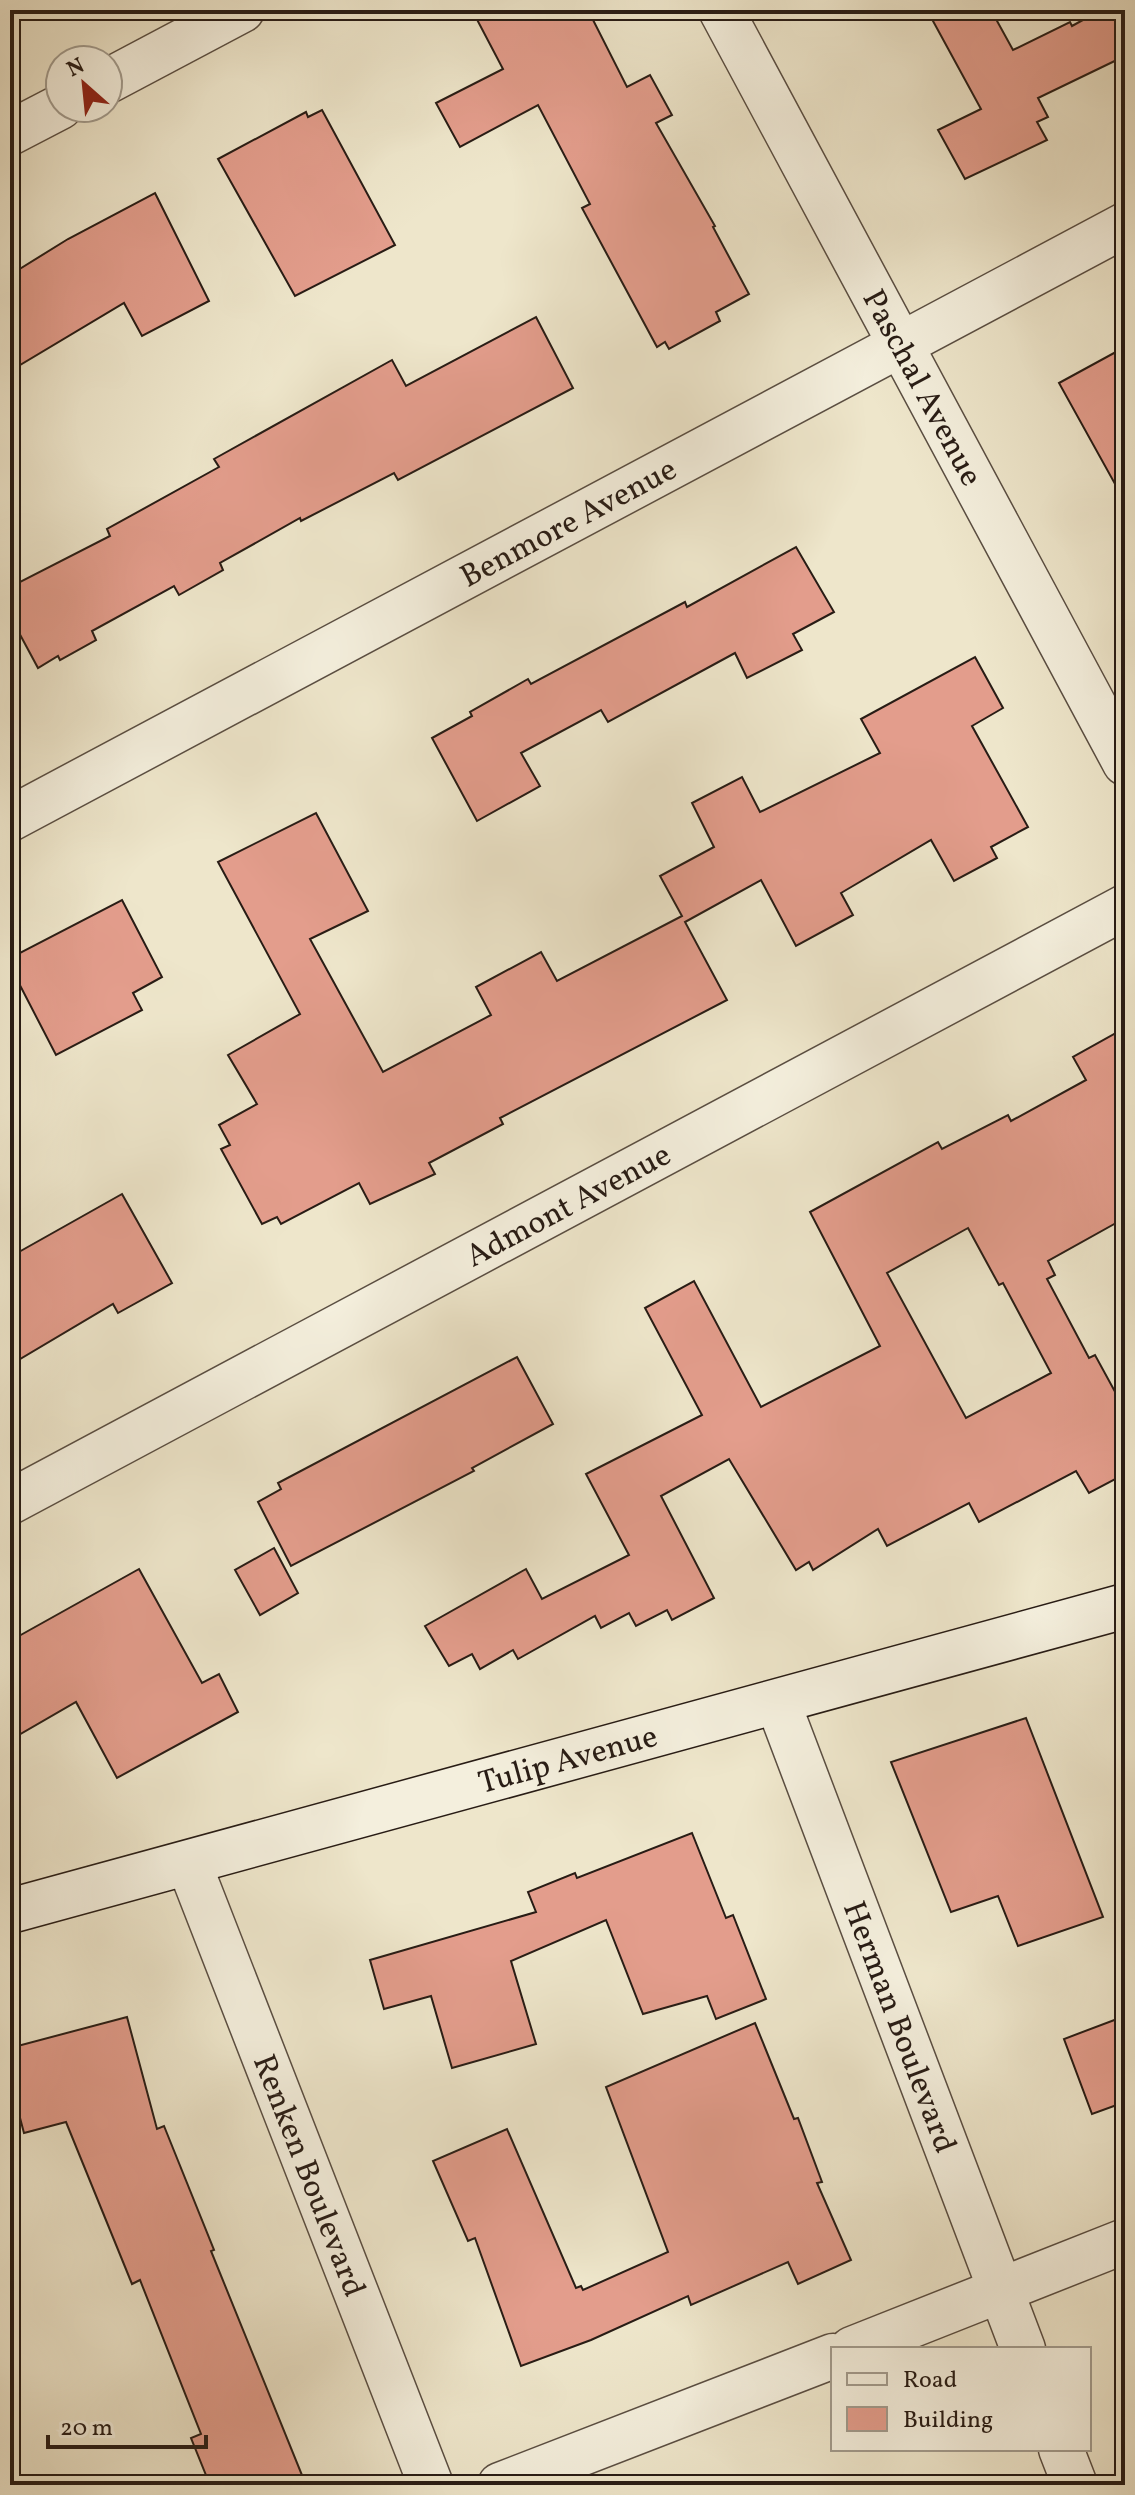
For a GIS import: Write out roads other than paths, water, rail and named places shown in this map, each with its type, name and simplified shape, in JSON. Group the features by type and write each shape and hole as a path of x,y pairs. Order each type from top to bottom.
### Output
{"street":[{"path":"124,73 242,10"},
{"name":"Paschal Avenue","path":"721,10 1125,763"},
{"path":"10,133 44,115"},
{"name":"Benmore Avenue","path":"10,819 1125,225"},
{"name":"Admont Avenue","path":"10,1502 1125,907"},
{"name":"Tulip Avenue","path":"10,1911 1125,1606"},
{"name":"Herman Boulevard","path":"778,1703 1022,2347"},
{"name":"Renken Boulevard","path":"189,1864 431,2485"},
{"path":"857,2347 1125,2241"},
{"path":"500,2485 831,2357"},
{"path":"1062,2451 1075,2485"}]}
